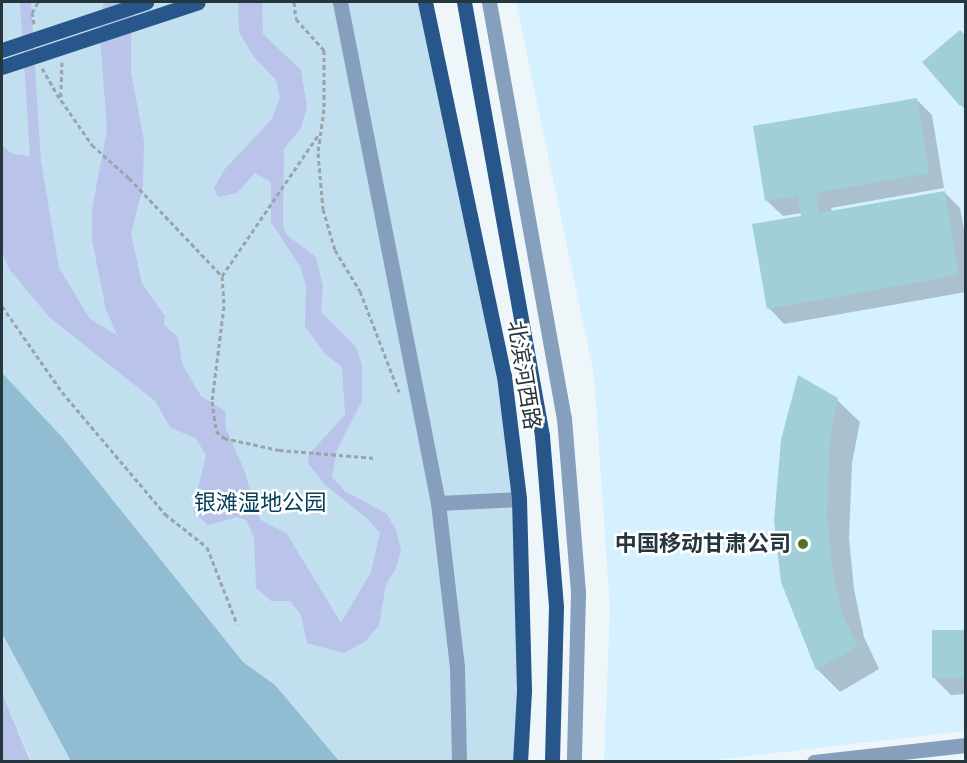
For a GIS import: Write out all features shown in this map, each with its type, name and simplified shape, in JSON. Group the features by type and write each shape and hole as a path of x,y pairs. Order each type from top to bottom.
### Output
{"main road":[{"path":"2,50 146,2"},
{"path":"2,67 198,2"},
{"name":"北滨河西路","path":"425,2 504,376 519,499 524,691 520,762"},
{"name":"北滨河西路","path":"464,2 542,436 556,607 552,762"}],"street":[{"path":"340,2 438,503 457,666 459,762"},
{"path":"489,2 564,418 578,593 574,762"},
{"path":"438,503 519,499"},
{"path":"814,762 966,745"}],"path":[{"path":"294,2 296,19 324,50 318,153 322,209 335,250 360,291 401,398"},
{"path":"62,53 61,100 92,145 129,178 222,276"},
{"path":"321,131 222,276 224,306 212,401 216,431 224,438 279,450 376,458"},
{"path":"2,306 62,392 165,514 207,547 237,624"}],"shaded area":[{"path":"20,2 31,2 41,161 59,268 90,319 117,335 106,310 92,240 92,209 107,130 99,23 104,2 139,2 131,25 131,72 144,141 143,186 131,234 142,284 165,316 164,325 178,337 182,364 201,396 225,411 226,429 245,472 256,512 261,520 287,534 341,623 371,572 380,533 368,519 324,484 308,463 309,454 345,415 342,367 326,355 305,327 306,286 301,268 271,222 271,182 255,173 237,193 218,197 214,188 224,170 272,119 280,98 276,80 254,57 239,32 238,2 262,2 263,34 301,70 307,107 301,128 284,149 283,225 287,235 316,257 323,286 321,312 356,347 362,365 362,401 337,450 332,477 345,491 387,514 396,530 401,550 396,568 386,584 379,625 366,641 344,653 307,643 301,615 290,601 271,601 256,588 254,537 246,520 237,517 208,525 193,511 206,455 196,439 170,427 155,401 49,317 10,270 2,253 2,145 12,154 30,156"},
{"path":"516,2 965,2 965,731 707,761 604,761 610,609 594,375"},
{"path":"2,373 62,437 243,662 275,685 339,761 71,761 2,633"},
{"path":"2,693 29,758 31,761 2,761"}],"green space":[{"name":"银滩湿地公园","path":"2,2 425,2 504,376 519,499 520,761 31,761 2,693"}],"building":[{"path":"960,30 966,36 966,101 960,106 922,62"},
{"path":"917,98 929,173 816,193 819,213 945,191 959,275 767,309 752,224 801,216 798,196 765,201 753,126"},
{"name":"中国移动甘肃公司","path":"798,375 838,398 830,440 827,515 832,566 842,613 858,647 816,670 781,582 774,521 781,440"},
{"path":"932,630 966,630 966,678 932,678"}],"place":[{"name":"中国移动甘肃公司","path":"803,544"}]}
